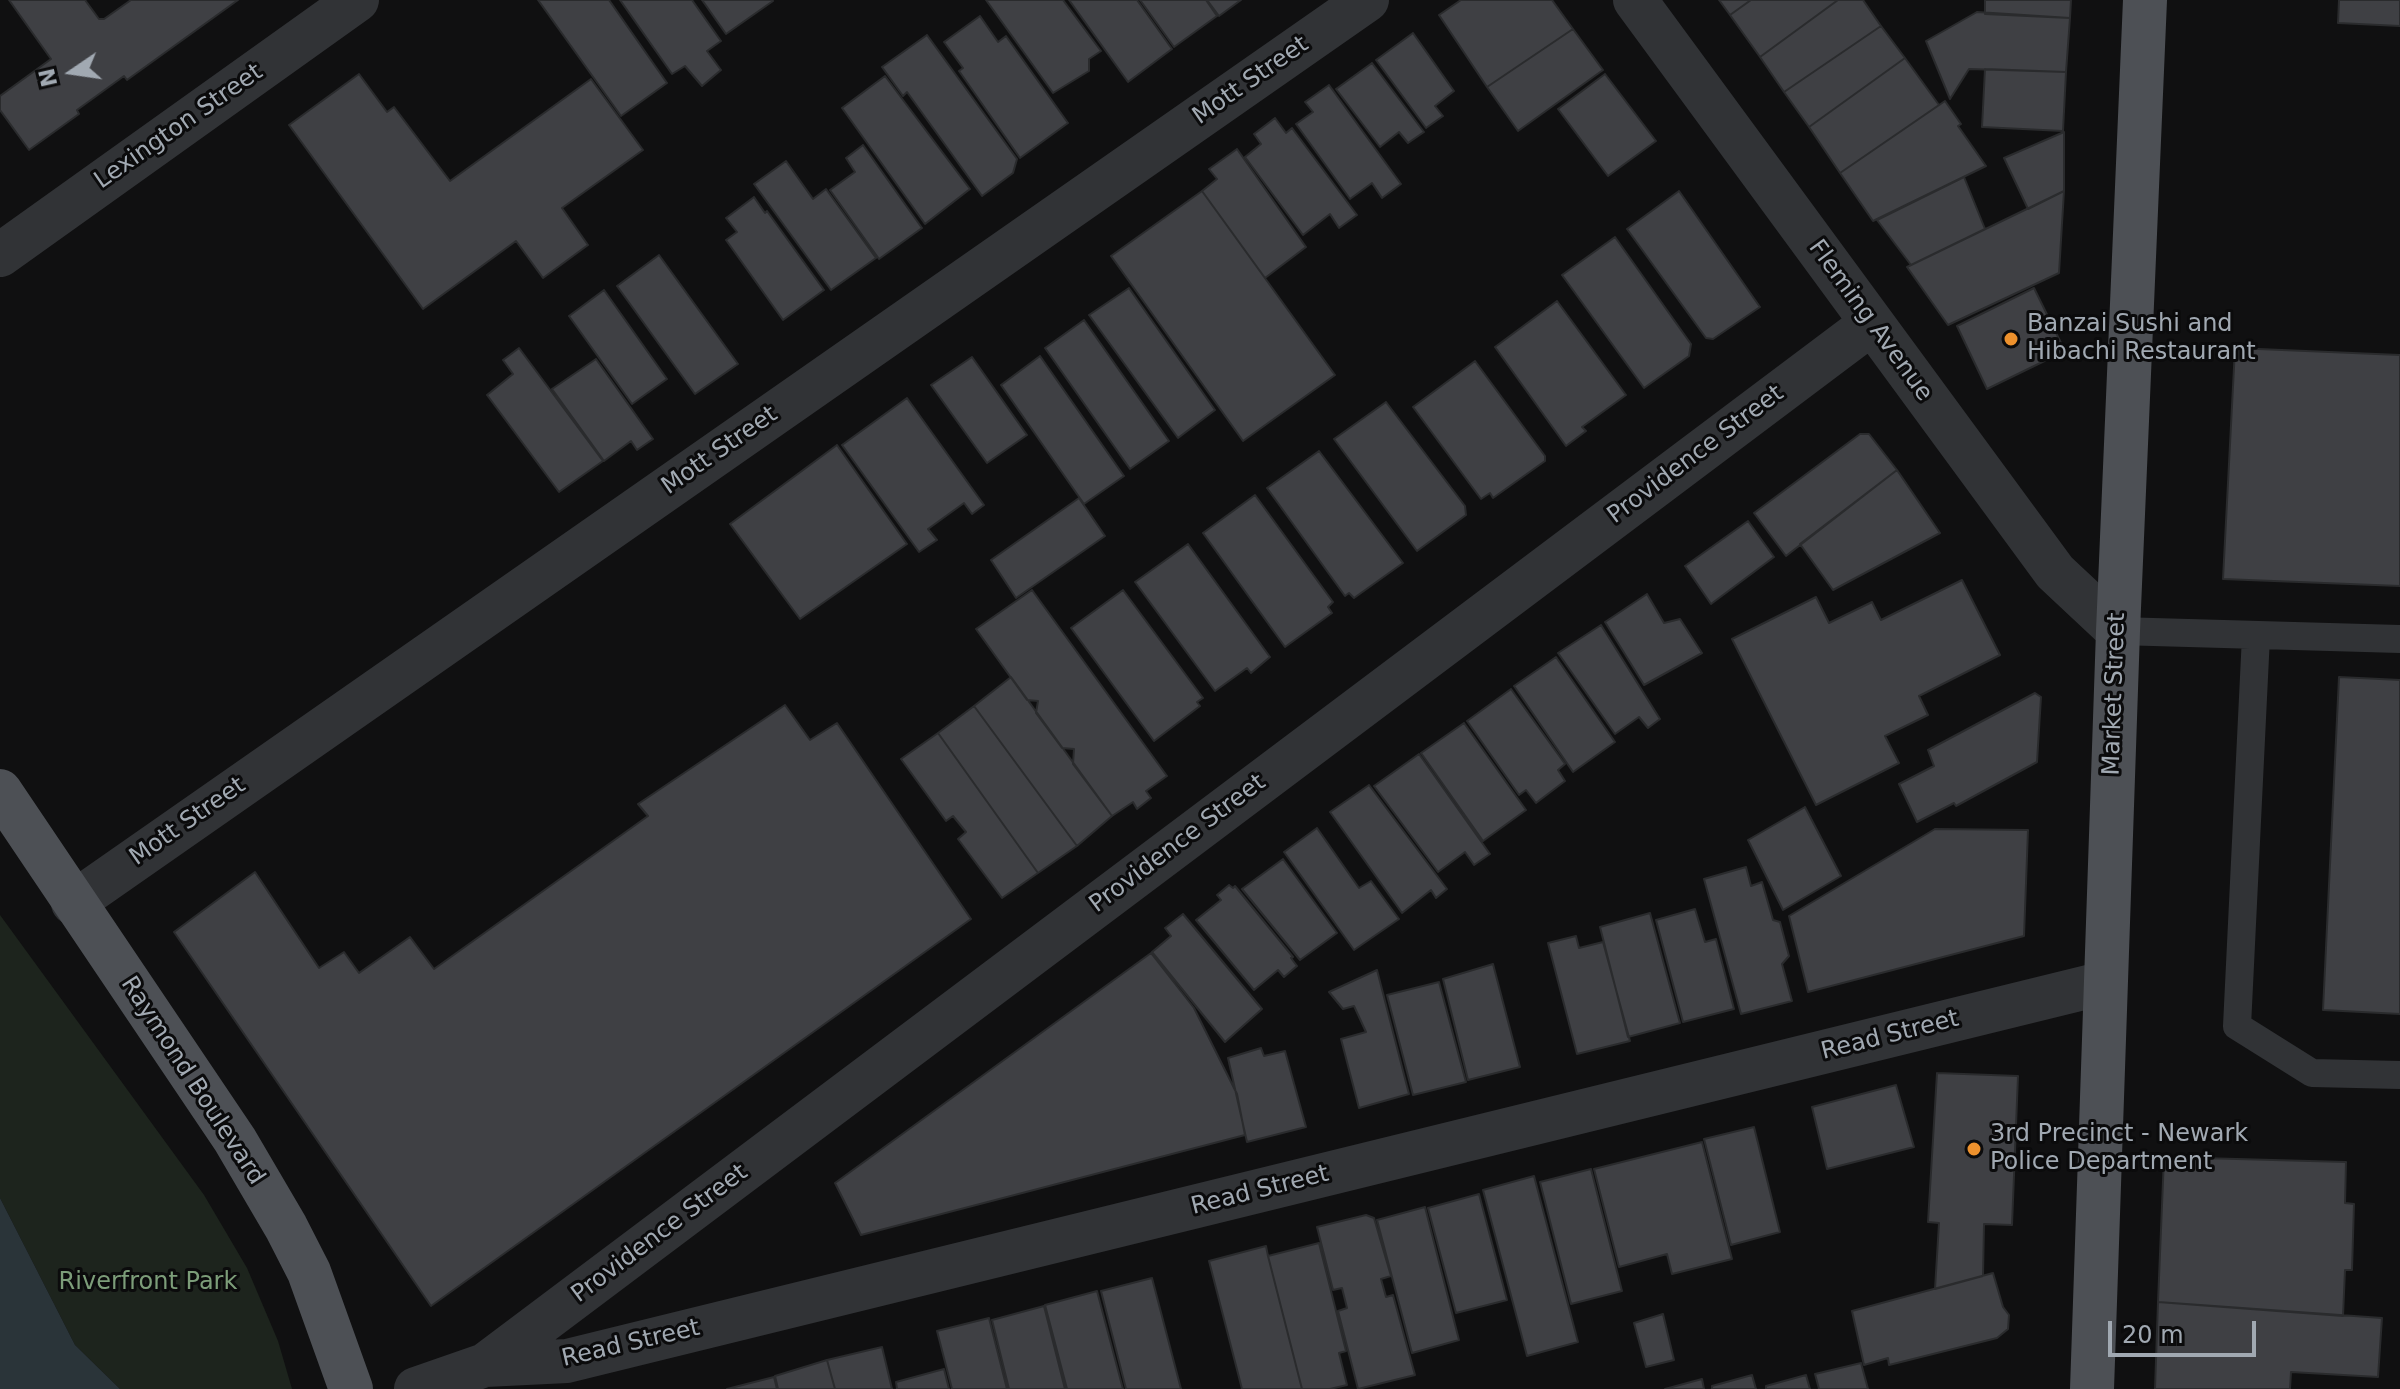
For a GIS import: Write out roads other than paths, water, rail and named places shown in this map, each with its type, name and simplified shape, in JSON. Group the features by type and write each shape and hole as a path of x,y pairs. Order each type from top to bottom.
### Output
{"main road":[{"name":"Market Street","path":"2092,1389 2104,983 2145,0"},
{"name":"Raymond Boulevard","path":"0,791 235,1140 309,1272 351,1389"}],"street":[{"name":"Lexington Street","path":"0,255 357,0"},
{"name":"Mott Street","path":"73,903 1367,0"},
{"name":"Fleming Avenue","path":"1635,0 2055,572 2118,631"},
{"name":"Providence Street","path":"485,1365 1872,323"},
{"name":"Read Street","path":"416,1389 485,1365 567,1361 2104,983"}],"lane":[{"path":"2118,631 2400,639"},
{"path":"2256,636 2237,1026 2312,1073 2400,1075"}],"place":[{"name":"Banzai Sushi and Hibachi Restaurant","path":"2011,339"},
{"name":"3rd Precinct - Newark Police Department","path":"1974,1149"}],"park label":[{"name":"Riverfront Park","path":"148,1283"}]}
